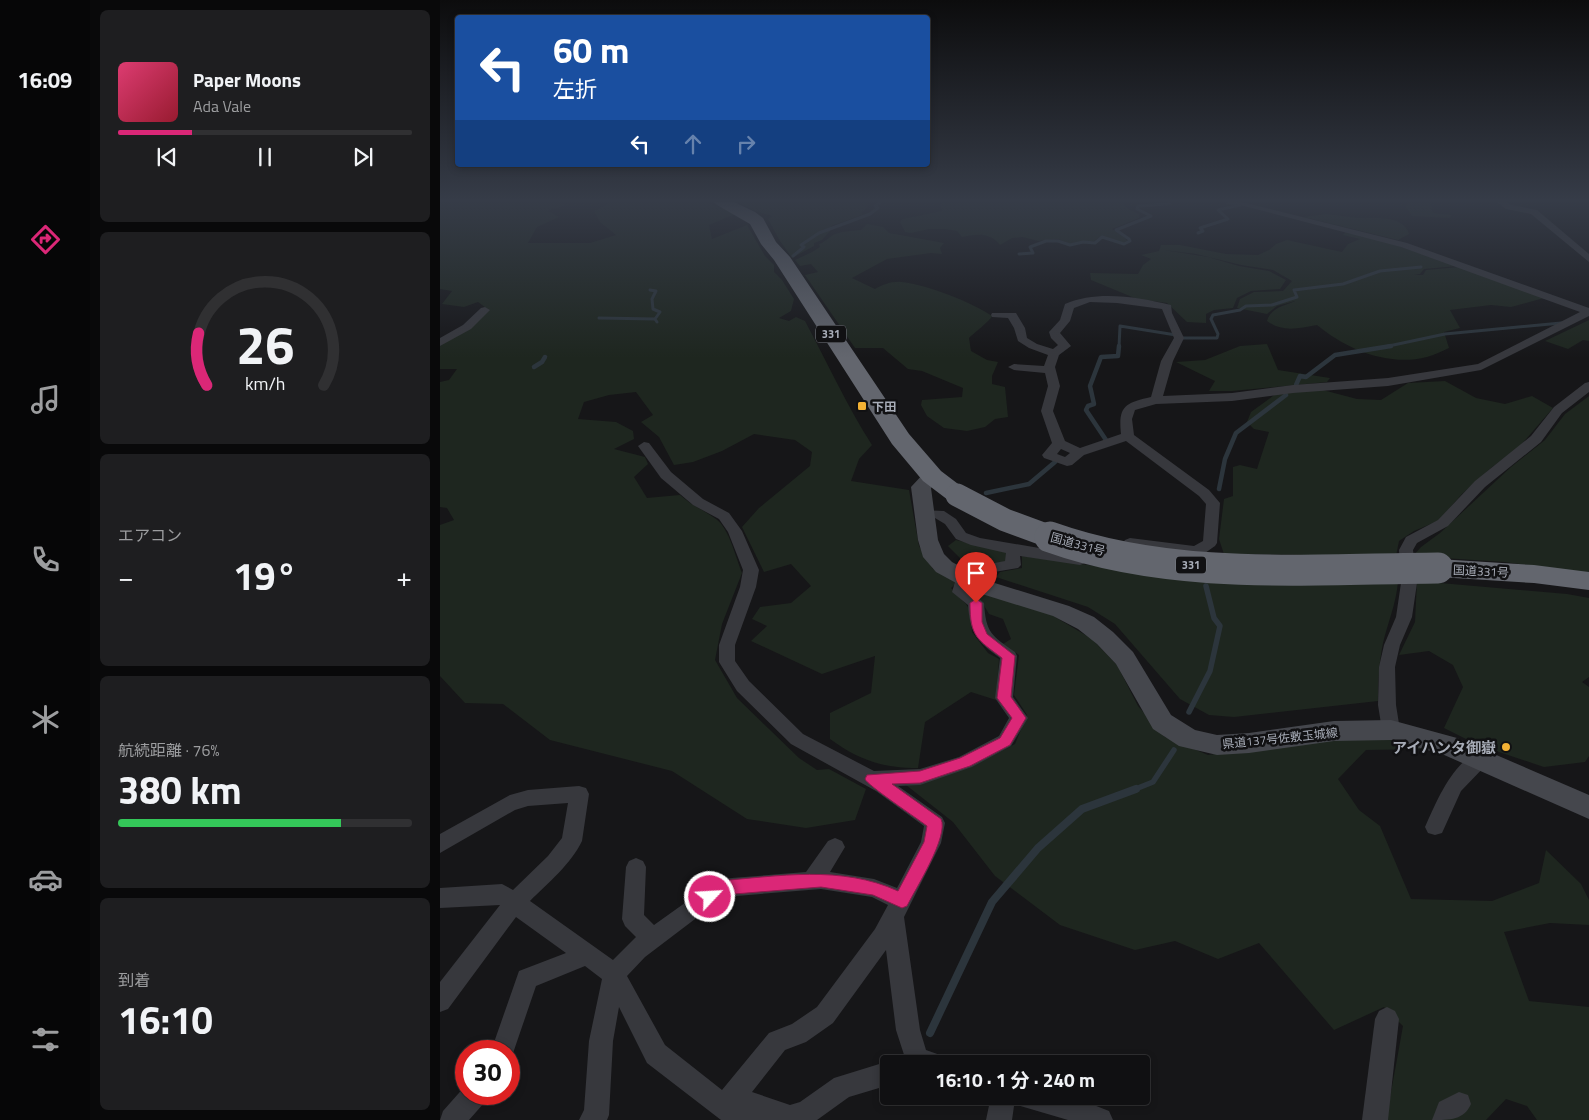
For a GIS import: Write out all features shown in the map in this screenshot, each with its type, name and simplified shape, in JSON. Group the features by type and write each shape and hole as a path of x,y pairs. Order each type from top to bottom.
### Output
{"highway":[{"name":"国道331号","path":"778,254 900,439 932,476 957,495 1002,519 1085,548 1160,562 1244,568 1438,568 1534,574 1589,581"}],"main road":[{"name":"県道137号佐敷玉城線","path":"932,476 922,487 928,540 934,557 944,567 969,582 1061,611 1086,623 1125,658 1162,722 1188,739 1217,745 1249,743 1334,731 1391,730 1448,745 1589,807"}],"street":[{"path":"1430,254 1589,312"},
{"path":"1128,436 1079,452 1067,462 1049,455 1059,443 1046,410 1054,386 1050,367 1054,353 1065,346 1055,336 1054,332 1064,321 1068,306 1073,303 1097,299 1120,300 1167,307 1167,313 1179,338 1166,360 1162,383 1156,400"},
{"path":"440,343 467,327 485,310"},
{"path":"925,513 939,514 951,522 954,529 961,536 976,542 1013,550 1138,569 1188,557 1195,550 1210,542 1213,503 1204,493 1128,436 1126,419 1130,408 1137,404 1156,400 1232,397 1292,389 1388,382 1481,367 1589,312"},
{"path":"996,315 1012,315 1014,321 1020,327 1022,339 1033,346 1054,353"},
{"path":"1014,367 1050,370"},
{"path":"1391,730 1387,705 1387,667 1392,645 1404,617 1409,583 1406,550 1411,540 1443,523 1480,484 1536,439 1558,410 1589,386"},
{"path":"644,446 672,481 698,502 724,516 735,531 751,570 748,587 727,645 727,662 743,686 798,739 883,785 935,823 931,843 883,936 825,1015 798,1034 777,1040 734,1112"},
{"path":"992,502 1023,516 1064,530 1132,544 1195,550"},
{"path":"872,779 920,777 965,762 1005,742 1019,718 1004,698 1009,656 982,637 976,622 976,603 960,592 960,586 983,579 989,568 1013,565 1013,550"},
{"path":"1435,827 1454,786 1480,759"},
{"path":"440,844 510,803 528,798 578,794 572,841 555,862 514,903 440,1001"},
{"path":"811,882 834,846"},
{"path":"636,867 633,919 653,939"},
{"path":"592,1120 596,1115 601,1041 614,974 637,950 710,897 718,888 821,880 874,888 897,909 908,1030 916,1055"},
{"path":"440,898 502,894 614,974 656,1054 734,1112 760,1109 790,1118 808,1112 843,1087 880,1076"},
{"path":"507,1040 527,979 587,955"},
{"path":"1375,1120 1387,1018"},
{"path":"452,1120 465,1105"},
{"path":"999,1120 1002,1105"},
{"path":"1062,1105 1094,1116 1100,1120"}],"shaded area":[{"path":"440,254 764,254 774,265 774,272 782,280 794,299 791,311 779,318 789,321 796,317 805,321 872,445 859,459 851,481 909,490 919,546 933,569 959,581 951,588 971,612 972,632 988,653 999,659 996,700 971,692 925,722 918,768 905,768 871,761 851,752 830,739 830,713 871,693 875,656 822,674 751,641 767,626 752,619 760,607 791,603 811,586 791,564 764,572 742,527 759,508 810,466 812,452 795,440 754,434 722,451 693,462 674,465 659,437 641,422 653,415 636,392 609,395 584,402 578,419 616,422 633,431 634,439 614,449 645,457 648,464 634,477 647,498 680,495 721,523 732,544 742,573 722,624 715,660 737,698 799,758 817,770 829,769 866,789 855,820 806,828 747,819 672,771 550,740 503,704 465,703 440,676 440,525 454,520 447,508 440,507 440,382 449,380 457,369 440,369 440,346 489,310 478,302 464,307 442,304 452,291 440,289"},
{"path":"789,254 799,254 792,258"},
{"path":"807,254 922,254 887,259 852,278 875,289 898,282 923,286 961,300 992,316 969,338 971,351 987,360 998,362 992,376 992,384 1005,387 1008,417 995,419 985,427 967,431 944,428 927,416 921,405 922,400 962,397 963,388 922,371 908,369 883,348 855,348 805,275 818,272 811,264 800,266 795,260"},
{"path":"1191,254 1208,257 1239,266 1269,271 1286,280 1280,289 1251,291 1237,298 1233,308 1214,310 1206,314 1206,323 1187,322 1167,303 1137,299 1091,280 1090,273 1138,274 1143,265 1151,259 1141,255"},
{"path":"1197,254 1423,254 1457,266 1424,269 1420,274 1414,275 1423,275 1426,270 1459,267 1544,298 1511,307 1491,305 1450,310 1460,328 1444,332 1449,348 1427,357 1397,360 1383,358 1368,354 1341,342 1317,325 1285,328 1273,325 1267,321 1275,310 1295,301 1277,306 1267,314 1237,308 1240,299 1254,292 1283,291 1292,281 1273,270 1241,265"},
{"path":"1589,320 1589,341 1583,340 1568,349 1545,341"},
{"path":"1267,344 1278,370 1330,378 1327,382 1232,391 1209,391 1215,381 1176,362 1205,360 1240,346"},
{"path":"1445,381 1476,398 1505,404 1532,396 1553,408 1520,446 1491,468 1462,494 1438,521 1414,531 1399,541 1396,556 1224,554 1219,539 1224,499 1233,496 1233,467 1240,465 1257,469 1269,432 1254,429 1247,422 1251,412 1277,393 1319,389 1357,399 1381,400 1408,383"},
{"path":"1589,396 1589,573 1504,562 1413,556 1511,467 1545,440 1565,414"},
{"path":"956,540 1006,552 1007,561 977,568 961,559 948,546"},
{"path":"1022,556 1155,574 1398,582 1396,598 1382,650 1378,701 1234,717 1209,715 1180,699 1115,624 1088,607 996,577 1000,572 1022,568"},
{"path":"1417,581 1567,594 1589,598 1589,677 1582,682 1589,687 1589,756 1585,762 1544,767 1478,745 1444,728 1463,687 1453,665 1429,651 1399,655 1415,622"},
{"path":"971,588 1040,608 1092,639 1117,665 1138,706 1165,737 1208,755 1328,739 1388,738 1425,749 1366,750 1338,779 1359,810 1380,826 1411,899 1492,901 1539,883 1546,850 1581,884 1589,900 1589,925 1550,923 1504,932 1529,1001 1589,1007 1589,1120 1537,1120 1527,1106 1506,1099 1486,1120 1386,1120 1403,1026 1384,1007 1334,1030 1259,943 1218,959 1175,941 1135,950 1060,925 995,876 953,822 906,785 969,768 1015,744 1027,715 1014,695 1019,655 1003,644 1011,639 1003,619 989,614 982,602 968,592"}],"waterway":[{"path":"1119,347 1120,326 1176,335 1179,338 1217,338 1218,334 1211,319 1213,315 1240,310 1246,306 1272,305 1297,297 1294,290 1343,284 1380,271 1421,267"},
{"path":"650,290 656,291 652,299 653,309 660,312 655,319"},
{"path":"599,318 655,319"},
{"path":"1384,347 1445,334 1561,323"},
{"path":"1106,440 1086,410 1088,406 1094,404 1090,386 1101,357 1118,356 1119,346"},
{"path":"1296,385 1300,376 1306,377 1335,355 1391,346"},
{"path":"534,367 542,362 545,357"},
{"path":"1219,489 1225,459 1236,433 1286,395"},
{"path":"986,493 1029,484 1055,462"},
{"path":"1189,712 1210,671 1220,626 1214,618 1206,586"},
{"path":"1133,790 1153,782 1174,750"},
{"path":"930,1033 992,902 1038,848 1082,809 1136,789"}],"place":[{"name":"下田","path":"862,406"},
{"name":"アイハンタ御嶽","path":"1506,747"}],"route":[{"path":"710,897 718,888 802,883 821,880 874,888 902,901 931,843 935,823 872,779 920,777 965,762 1005,742 1019,718 1004,698 1009,656 982,637 976,622 976,603"}]}
